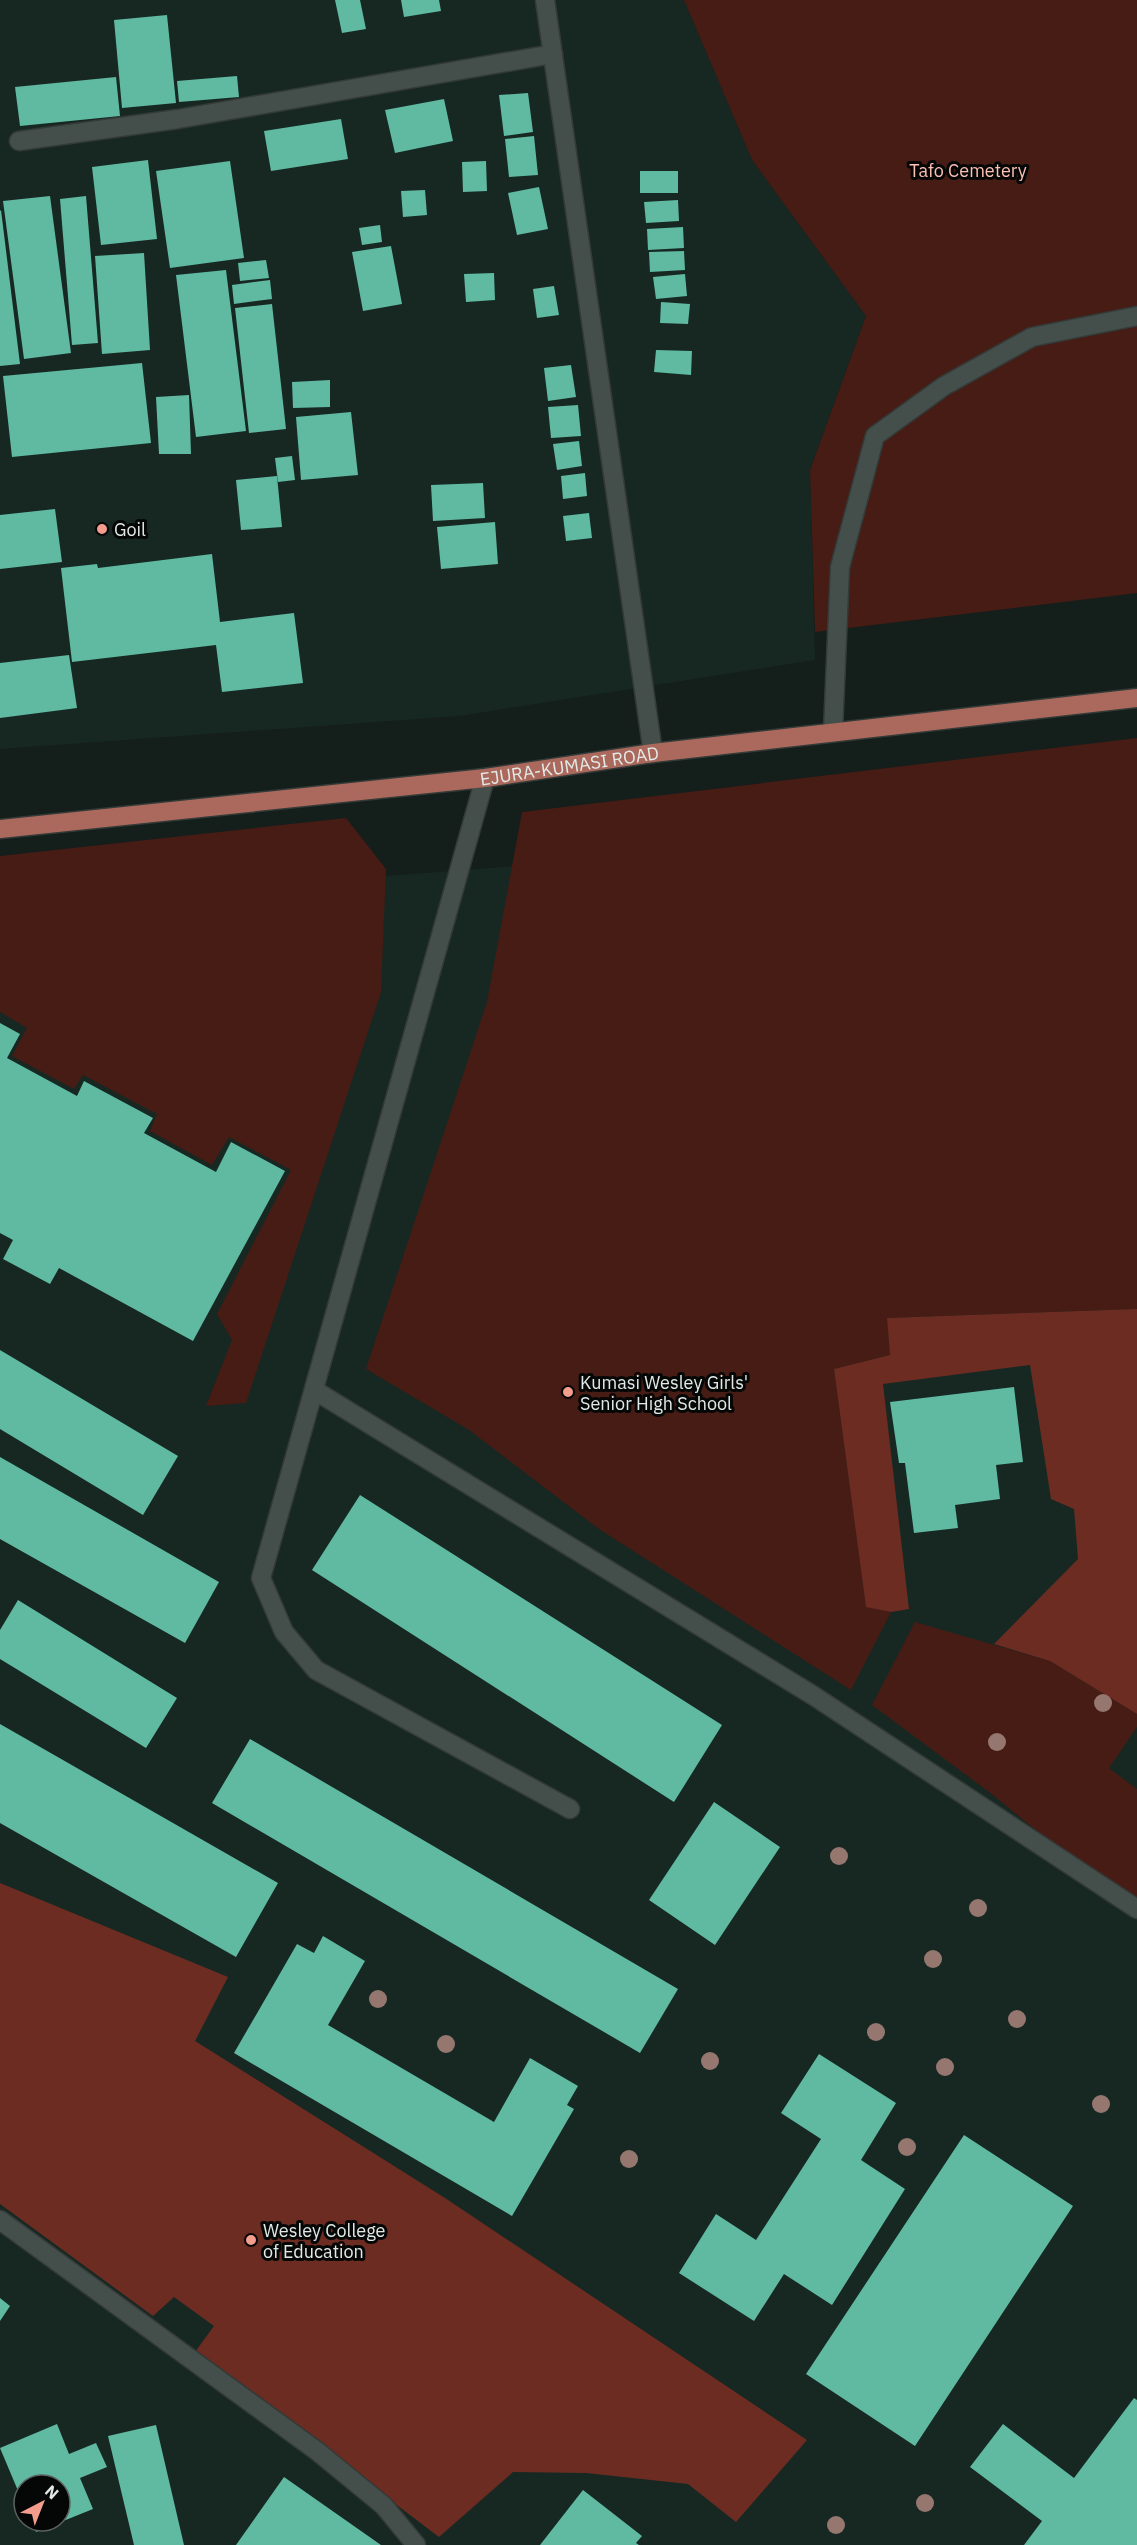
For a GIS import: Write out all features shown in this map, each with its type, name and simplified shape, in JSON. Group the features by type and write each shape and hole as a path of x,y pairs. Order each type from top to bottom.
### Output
{"main road":[{"name":"EJURA-KUMASI ROAD","path":"0,829 485,778 653,753 1137,698"}],"street":[{"path":"545,0 653,753"},
{"path":"19,141 178,119 553,54"},
{"path":"833,731 840,567 875,436 944,386 1032,337 1137,316"},
{"path":"485,778 261,1578 284,1632 316,1670 570,1809"},
{"path":"314,1390 814,1696 1137,1909"},
{"path":"0,2220 317,2451 384,2505 416,2545"}],"shaded area":[{"path":"0,0 684,0 752,160 866,316 810,470 815,660 459,716 0,749"},
{"name":"Kumasi Wesley Girls' Senior High School","path":"1137,818 1137,2545 0,2545 0,906"},
{"path":"1137,1309 1137,1714 1050,1661 994,1644 1078,1559 1074,1509 1051,1499 1030,1365 883,1384 909,1609 891,1612 866,1607 834,1369 890,1355 887,1318"},
{"name":"Wesley College of Education","path":"0,1883 228,1977 195,2041 445,2198 807,2440 736,2522 688,2484 586,2473 513,2472 439,2537 195,2352 214,2326 174,2297 153,2316 0,2204"}],"green space":[{"name":"Tafo Cemetery","path":"684,0 1137,0 1137,593 815,632 810,470 866,316 752,160"},
{"path":"1137,738 1137,1309 887,1318 890,1355 834,1369 866,1606 891,1612 851,1690 599,1529 469,1430 366,1369 487,1002 522,812"},
{"path":"346,818 386,869 381,992 246,1403 206,1406 232,1340 217,1314 291,1170 229,1137 212,1165 150,1131 157,1114 83,1075 74,1089 12,1056 27,1028 0,1012 0,856"},
{"path":"915,1622 1050,1661 1137,1714 1137,1727 1109,1768 1137,1789 1137,1912 989,1792 872,1705"}],"building":[{"path":"335,0 360,0 366,29 342,33"},
{"path":"401,0 439,0 441,11 404,17"},
{"path":"167,15 176,103 122,108 114,20"},
{"path":"237,76 239,97 179,102 177,81"},
{"path":"116,77 120,116 20,126 15,87"},
{"path":"528,93 533,132 504,136 499,95"},
{"path":"444,99 453,141 395,153 385,110"},
{"path":"341,119 348,159 271,171 264,131"},
{"path":"534,136 538,175 509,177 505,139"},
{"path":"148,160 157,239 101,245 92,167"},
{"path":"230,161 244,258 170,268 156,171"},
{"path":"486,161 487,191 463,192 462,162"},
{"path":"640,171 678,171 678,193 640,193"},
{"path":"539,187 548,229 517,235 508,193"},
{"path":"425,190 427,215 403,217 401,191"},
{"path":"50,196 71,353 24,359 3,201"},
{"path":"86,196 98,343 72,345 60,199"},
{"path":"678,200 679,221 646,223 644,202"},
{"path":"0,211 20,364 0,366"},
{"path":"380,225 382,242 362,245 359,228"},
{"path":"683,227 684,248 648,250 647,229"},
{"path":"391,246 402,304 363,311 352,252"},
{"path":"684,251 685,270 650,272 649,252"},
{"path":"144,253 150,350 102,354 95,256"},
{"path":"266,260 269,278 240,281 238,263"},
{"path":"226,270 246,431 196,437 176,275"},
{"path":"494,273 495,300 466,302 464,274"},
{"path":"685,274 687,296 656,299 653,277"},
{"path":"270,280 272,299 234,304 232,285"},
{"path":"554,286 559,315 537,318 533,289"},
{"path":"661,302 690,304 688,324 660,323"},
{"path":"272,304 286,429 249,433 235,308"},
{"path":"656,350 692,351 691,375 654,372"},
{"path":"142,363 151,443 12,457 3,376"},
{"path":"571,365 576,397 548,401 544,368"},
{"path":"330,380 330,407 293,408 292,382"},
{"path":"189,395 191,454 159,454 156,397"},
{"path":"578,405 581,436 551,438 548,407"},
{"path":"351,412 358,475 301,480 296,417"},
{"path":"579,441 582,466 557,470 553,444"},
{"path":"292,456 295,480 278,482 275,458"},
{"path":"585,473 587,496 563,499 561,476"},
{"path":"277,476 282,527 241,530 236,480"},
{"path":"483,483 485,518 433,521 431,485"},
{"path":"55,509 62,562 0,569 0,515"},
{"path":"589,513 592,538 566,541 563,516"},
{"path":"495,522 498,564 441,569 437,527"},
{"path":"212,554 220,622 294,613 303,683 222,692 216,645 72,662 61,568 97,564 98,568"},
{"path":"69,655 77,708 0,718 0,663"},
{"path":"0,1023 20,1034 7,1058 77,1096 84,1081 153,1118 144,1133 216,1172 231,1142 285,1171 193,1341 59,1268 50,1284 3,1259 13,1240 0,1233"},
{"path":"0,1350 178,1456 143,1515 0,1429"},
{"path":"1014,1387 1023,1462 996,1465 1000,1499 955,1505 958,1528 914,1533 905,1463 899,1463 890,1402"},
{"path":"0,1457 219,1582 185,1643 0,1539"},
{"path":"360,1495 722,1725 674,1802 312,1570"},
{"path":"18,1600 177,1698 146,1748 0,1659 0,1630"},
{"path":"0,1724 278,1883 236,1957 0,1823"},
{"path":"250,1739 678,1989 640,2053 212,1803"},
{"path":"714,1802 780,1847 715,1945 649,1900"},
{"path":"323,1936 365,1961 328,2025 494,2122 530,2058 578,2086 567,2105 574,2109 512,2216 234,2053 297,1944 314,1953"},
{"path":"819,2054 896,2103 861,2160 905,2189 832,2305 784,2274 754,2321 679,2273 716,2214 756,2240 821,2139 781,2113"},
{"path":"964,2135 1073,2206 915,2446 806,2374"},
{"path":"0,2298 10,2306 0,2321"},
{"path":"1134,2398 1137,2400 1137,2545 1024,2545 1042,2521 970,2467 1003,2424 1074,2478"},
{"path":"57,2424 69,2454 96,2443 107,2467 80,2478 93,2509 72,2517 72,2473 12,2473 12,2476 0,2448"},
{"path":"156,2425 184,2545 134,2545 108,2436"},
{"path":"284,2477 381,2545 236,2545"},
{"path":"583,2490 642,2536 636,2543 639,2545 540,2545"}],"place":[{"name":"Goil","path":"102,529"},
{"name":"Kumasi Wesley Girls' Senior High School","path":"568,1392"},
{"name":"Wesley College of Education","path":"251,2240"}]}
